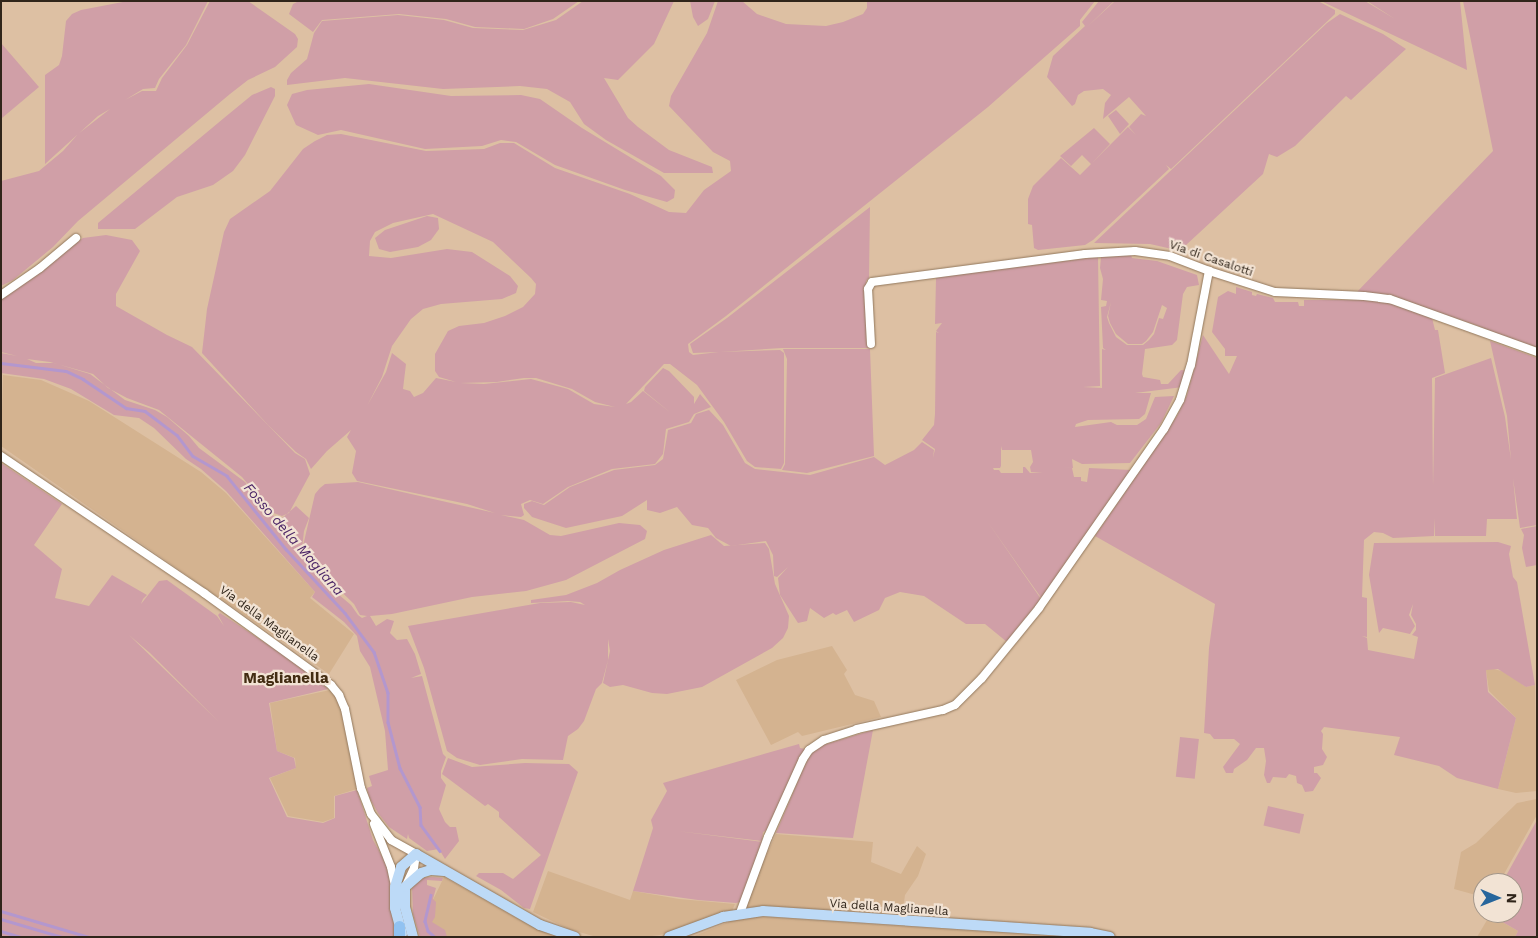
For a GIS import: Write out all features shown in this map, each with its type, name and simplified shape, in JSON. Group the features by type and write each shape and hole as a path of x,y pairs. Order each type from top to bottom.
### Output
{"main road":[{"name":"Via della Maglianella","path":"416,854 540,925 575,937"},
{"path":"400,933 401,867 416,854"},
{"path":"400,887 414,876 426,871 447,871"},
{"path":"400,887 414,937"},
{"name":"Via della Maglianella","path":"670,937 740,913 768,911 1090,933 1110,937"}],"street":[{"path":"1,296 34,273 76,238"},
{"name":"Via di Casalotti","path":"871,344 868,289 870,284 875,281 1121,251 1161,254 1275,292 1390,299 1537,352"},
{"path":"740,913 768,837 809,750 818,743 857,729 943,710 955,705 982,678 1039,608 1164,429 1180,400 1191,365 1209,271"},
{"name":"Via della Maglianella","path":"1,456 204,593 331,685 339,695 345,709 361,788 372,817 391,840 416,854"},
{"path":"372,817 378,839 400,887"}],"shaded area":[{"path":"128,1 208,1 186,45 159,79 155,88 143,89 125,100 142,91 156,91 162,78 187,45 210,1 248,1 295,34 298,39 297,47 275,67 248,80 230,94 78,221 53,247 13,280 1,286 1,181 39,171 63,151 78,135 45,164 45,75 59,65 62,56 66,21 72,14 81,10","holes":["110,109 79,133 98,116"]},
{"path":"299,1 579,1 553,19 524,29 475,27 446,19 399,14 322,20 313,32 289,14 293,4"},
{"path":"583,1 674,1 654,44 618,80 604,78 628,118 638,127 669,150 712,167 713,173 664,173 606,140 584,124 570,102 547,89 520,86 443,89 345,78 287,85 287,80 291,73 307,59 314,33 322,21 398,15 444,20 473,28 523,30 556,20"},
{"path":"690,1 715,1 708,19 698,26 693,17"},
{"path":"718,1 742,1 757,14 786,24 826,26 863,14 867,8 867,1 1095,1 1080,20 1080,26 988,107 726,316 688,344 689,352 693,355 719,352 693,353 690,344 727,318 870,207 869,278 866,281 867,344 870,348 782,348 720,352 780,350 784,353 784,463 781,469 755,467 747,461 724,422 697,385 670,364 664,364 626,404 643,391 671,413 644,391 645,387 663,368 669,371 694,397 694,404 700,394 711,407 694,414 689,422 666,429 663,454 655,464 612,469 568,487 543,504 530,500 521,504 524,515 521,517 501,515 524,520 550,535 561,536 619,523 640,525 647,531 645,539 566,580 526,591 472,597 392,614 370,616 376,626 387,619 394,621 390,633 397,640 407,639 415,654 421,674 411,678 422,676 443,754 446,757 441,771 441,778 446,785 439,809 445,822 450,827 456,827 459,841 445,859 439,849 427,851 409,838 408,834 407,839 389,827 369,797 367,788 372,786 369,776 388,770 385,731 370,667 360,651 357,636 344,622 312,597 315,592 226,491 201,469 186,459 154,428 139,418 114,415 71,389 44,379 1,373 1,353 17,356 1,352 1,298 83,238 106,235 132,240 140,251 116,294 116,306 192,347 295,453 305,459 310,474 290,511 296,506 309,518 304,531 302,549 308,556 314,573 331,592 338,594 362,618 367,616 360,615 354,604 317,568 303,546 315,494 325,484 358,482 495,513 467,504 357,481 352,473 356,451 347,437 351,430 327,451 311,469 306,459 268,425 202,353 207,309 224,232 230,219 270,191 303,149 315,141 327,135 341,134 426,151 484,149 500,143 514,143 555,168 630,194 669,212 686,213 704,190 731,171 730,161 713,152 669,106 671,96 707,33","holes":["433,214 493,242 536,284 535,294 523,307 505,316 484,323 459,326 448,331 435,354 435,371 439,377 456,382 436,378 423,393 414,397 410,391 403,389 406,364 392,353 386,372 367,406 382,377 392,346 411,319 423,309 441,304 502,299 516,293 518,286 510,276 472,252 447,249 391,258 369,256 370,241 375,232 393,223","27,359 54,363 36,363","58,364 93,374 105,385 90,374","536,378 572,389 595,402 615,407 594,404 568,389 531,379 484,384 460,383 497,382","111,390 159,410 242,477 271,512 282,516 287,514 281,519 269,514 245,482 199,448 189,436 167,417 155,410 125,400"]},
{"path":"1099,1 1114,1 1087,27 1115,1 1318,1 1335,10 1335,14 1171,169 1166,165 1169,169 1093,240 1085,245 1038,250 1034,248 1032,225 1028,224 1028,199 1033,186 1061,158 1080,175 1091,164 1082,155 1071,166 1060,156 1094,128 1110,144 1092,163 1128,127 1136,135 1129,127 1141,114 1146,116 1129,97 1103,119 1105,103 1111,95 1103,89 1084,91 1078,95 1075,104 1072,106 1047,77 1053,56 1085,26 1082,22"},
{"path":"1321,1 1365,1 1395,19 1367,1 1460,1 1467,70"},
{"path":"1463,1 1537,1 1537,350 1473,324 1404,303 1354,295 1493,151"},
{"path":"1340,14 1383,34 1406,49 1351,100 1346,96 1295,146 1277,157 1269,154 1263,174 1186,245 1172,249 1150,244 1094,243 1327,23"},
{"path":"1,43 39,87 2,118 1,117"},
{"path":"369,84 451,96 521,95 540,99 582,128 661,176 675,190 674,198 667,202 625,190 555,165 516,142 501,140 482,146 425,149 341,130 318,135 296,125 287,105 292,94 307,90"},
{"path":"271,87 275,89 275,96 245,155 233,171 213,185 177,197 135,229 98,229 98,223 252,95"},
{"path":"1116,110 1129,124 1120,134 1108,116"},
{"path":"427,216 438,218 439,229 431,240 418,247 390,252 379,249 375,238 385,230"},
{"path":"1131,255 1132,258 1157,261 1197,275 1199,285 1187,287 1183,294 1177,340 1172,345 1145,349 1142,374 1143,377 1160,380 1161,384 1168,384 1181,370 1189,371 1183,387 1135,393 1151,393 1145,414 1139,419 1088,420 1076,424 1075,427 1111,422 1117,425 1137,425 1146,419 1155,397 1174,396 1161,423 1130,463 1082,464 1072,459 1073,468 1060,467 1072,468 1074,477 1081,477 1081,481 1087,482 1089,468 1132,470 1042,599 987,521 1041,599 1007,642 985,624 966,624 924,596 900,592 885,598 879,610 854,622 847,610 836,615 833,613 824,618 810,608 807,621 798,623 780,595 778,578 788,567 777,577 774,576 773,555 766,541 731,546 716,538 708,528 692,525 677,507 660,513 647,510 647,500 622,516 566,528 532,517 524,508 524,504 532,501 544,505 570,487 614,470 655,465 663,459 668,430 691,423 696,414 709,410 723,425 745,463 755,469 810,475 874,457 885,465 914,450 922,442 934,450 933,458 935,449 922,440 934,425 936,332 939,333 936,331 942,323 935,324 936,278 942,276 1098,257 1100,386 1083,387 1102,388 1102,349 1106,350 1103,348 1101,307 1106,306 1107,301 1101,300 1103,279 1100,268 1101,257","holes":["1111,302 1108,316 1110,323 1116,334 1128,344 1142,344 1146,341 1153,332 1162,305 1167,308 1163,319 1159,318 1154,334 1149,340 1143,345 1127,345 1116,337 1109,323 1107,317","1001,446 1002,450 1031,450 1033,462 1030,467 1031,472 1043,472 1030,473 1025,467 1023,467 1023,473 1001,473 999,470 994,470 993,468 1000,468 1001,466"]},
{"path":"1236,287 1252,292 1252,295 1256,296 1257,294 1273,298 1275,302 1298,302 1299,306 1304,306 1304,300 1374,300 1393,303 1432,318 1435,330 1438,330 1445,373 1432,378 1433,486 1435,378 1491,358 1505,417 1511,460 1507,416 1490,341 1537,358 1537,525 1520,528 1513,478 1517,519 1487,519 1486,536 1435,536 1434,518 1434,536 1393,538 1383,533 1374,532 1364,540 1362,597 1367,598 1367,637 1362,636 1367,638 1368,650 1414,659 1418,637 1412,635 1416,630 1416,624 1411,615 1413,604 1409,615 1415,626 1410,634 1383,628 1379,633 1369,575 1374,543 1498,542 1511,546 1509,554 1513,577 1517,582 1535,685 1526,687 1498,669 1486,670 1488,692 1516,718 1498,789 1457,778 1439,766 1394,755 1400,737 1324,727 1321,731 1323,734 1322,749 1327,757 1323,765 1314,767 1314,773 1317,773 1321,778 1313,791 1305,792 1302,785 1297,783 1296,776 1289,774 1286,778 1273,777 1270,783 1267,783 1264,775 1266,761 1264,748 1256,748 1247,760 1234,769 1233,773 1226,773 1223,767 1240,744 1234,739 1214,739 1210,734 1204,733 1209,648 1215,604 1095,536 1177,416 1187,395 1203,335 1229,374 1237,356 1225,356 1225,349 1212,332 1218,297 1228,291 1236,294"},
{"path":"783,349 870,349 874,456 807,473 782,470 785,464 787,359"},
{"path":"3,375 41,380 89,401 201,472 226,493 315,592 310,598 354,634 329,674 1,446"},
{"path":"1,463 62,504 34,545 62,569 55,598 89,606 112,575 147,595 141,604 159,581 167,580 217,616 224,626 218,615 220,613 303,668 328,689 269,703 277,751 294,758 296,768 269,778 287,817 323,823 335,818 335,796 357,790 373,840 389,869 396,937 1,937","holes":["129,635 150,653 218,721"]},
{"path":"1537,526 1537,565 1526,567 1522,548 1524,535 1521,529"},
{"path":"711,535 724,546 765,543 769,549 775,584 789,616 788,628 783,638 772,648 702,687 667,694 652,693 623,685 610,687 603,683 610,651 608,639 608,660 602,683 596,689 584,721 578,729 568,736 563,760 522,759 480,765 457,758 447,751 424,668 408,626 540,603 571,602 585,605 580,602 568,601 531,603 531,600 566,595 597,583 664,550"},
{"path":"832,646 847,670 844,674 855,695 874,701 881,717 802,736 798,732 771,745 736,680 777,660"},
{"path":"1490,668 1505,672 1526,687 1535,685 1537,791 1516,793 1498,789 1516,718 1489,691 1486,670"},
{"path":"330,690 341,704 357,789 334,796 334,818 323,822 288,816 270,778 296,768 295,758 277,751 270,703"},
{"path":"873,730 853,838 776,833 812,752 823,745"},
{"path":"1180,737 1199,739 1195,779 1176,777"},
{"path":"799,744 800,748 806,749 771,828 763,832 762,841 677,831 763,842 744,901 736,903 698,900 633,891 653,828 651,820 667,791 663,783"},
{"path":"448,758 472,767 525,763 569,764 578,772 530,909 524,908 501,890 476,876 479,873 503,873 513,879 541,855 499,817 499,812 488,804 485,806 442,774"},
{"path":"1537,799 1537,815 1505,873 1473,873 1473,894 1454,889 1461,852 1476,843 1517,803"},
{"path":"1268,806 1304,814 1300,834 1264,825"},
{"path":"1537,820 1537,937 1515,937 1518,931 1504,923 1523,923 1523,873 1508,873"},
{"path":"776,834 873,842 871,862 901,874 917,846 926,854 918,876 905,895 902,917 743,906"},
{"path":"548,871 630,900 633,891 679,899 735,904 732,911 660,935 644,937 593,936 569,929 533,912"},
{"path":"444,877 520,920 555,937 443,937 429,922 431,904"},
{"path":"421,878 443,878 442,881 427,880 427,885 436,888 433,899 436,902 435,917 432,922 445,930 447,937 420,937 413,914 412,888"},
{"path":"753,917 1060,937 692,937 731,921"},
{"path":"1485,923 1504,923 1518,931 1515,937 1477,937"}],"waterway":[{"name":"Fosso della Magliana","path":"1,363 66,371 83,379 126,408 145,411 177,435 193,456 227,476 286,549 345,613 374,652 388,693 388,722 400,768 420,807 421,825 440,851"},
{"name":"Fosso della Magliana","path":"431,895 425,921 428,931 435,937"},
{"path":"1,911 89,937"},
{"path":"1,919 62,937"},
{"path":"1,931 21,937"}],"district":[{"name":"Maglianella","path":"286,679"}]}
